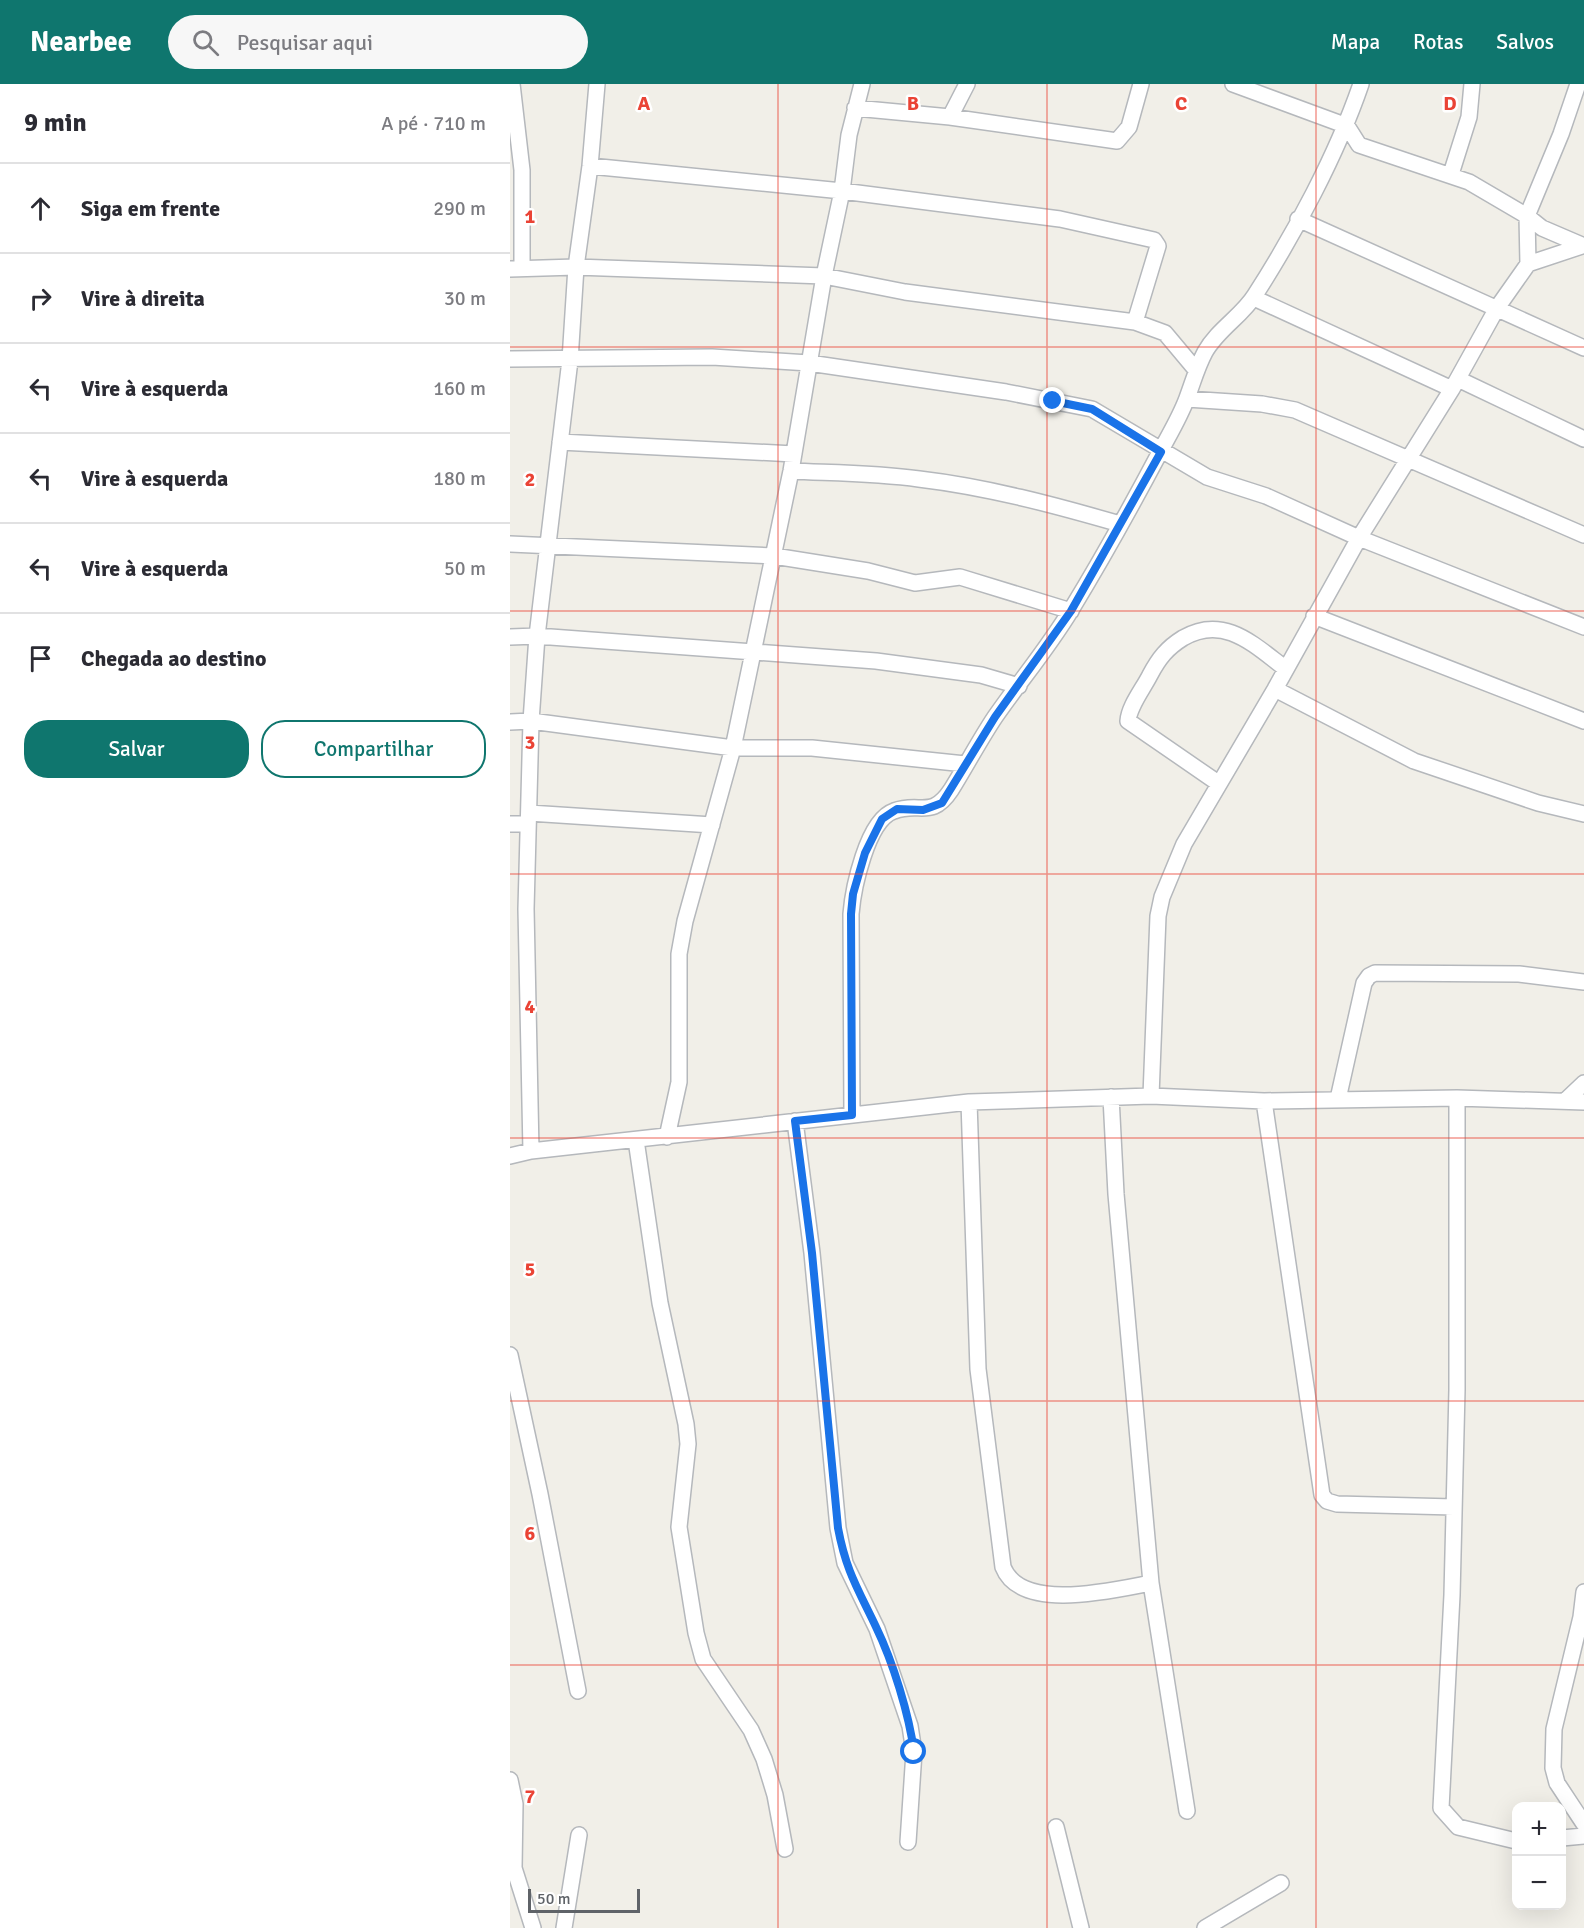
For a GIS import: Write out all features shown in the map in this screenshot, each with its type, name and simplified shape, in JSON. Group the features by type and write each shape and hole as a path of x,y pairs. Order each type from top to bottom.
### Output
{"street":[{"path":"512,84 522,170 516,269 576,267 824,276 905,292 1135,322 1166,333 1196,370"},
{"path":"531,1151 526,909 531,721 537,636 570,360 576,267 590,166 597,84"},
{"path":"667,1137 679,1082 679,954 685,921 733,748 774,556 824,276 842,191 855,108 862,84"},
{"path":"950,117 967,84"},
{"path":"855,108 950,117 1117,141 1129,127 1141,84"},
{"path":"1233,84 1347,126 1359,145 1451,174 1489,191 1542,228 1583,246"},
{"path":"852,1115 851,914 853,894 865,853 882,819 897,809 923,810 942,803 965,764 1071,611 1161,452 1187,399 1196,370 1222,328 1254,298 1298,219 1347,126 1361,84"},
{"path":"1451,174 1469,117 1472,84"},
{"path":"1151,1096 1158,916 1162,897 1184,843 1275,689 1359,538 1455,384 1497,308 1528,264 1527,216 1561,134 1578,84"},
{"path":"590,166 842,191 1060,219 1154,240 1158,246 1135,322"},
{"path":"1298,219 1584,348"},
{"path":"1528,264 1583,246"},
{"path":"1254,298 1584,439"},
{"path":"510,359 700,357 809,363 1006,392 1092,409 1161,452 1207,477 1266,496 1359,538 1584,627"},
{"path":"1187,399 1262,404 1295,410 1584,535"},
{"path":"561,442 794,454"},
{"path":"791,471 873,475 950,484 1040,501 1120,524"},
{"path":"510,544 774,556 868,571 915,583 960,578 1071,611"},
{"path":"1314,616 1584,721"},
{"path":"1218,783 1128,721 1159,658 1170,646 1190,634 1217,628 1251,643 1286,669"},
{"path":"510,637 537,636 876,661 981,675 1019,686"},
{"path":"1275,689 1414,761 1538,803 1584,814"},
{"path":"510,722 531,721 733,748 812,748 965,764"},
{"path":"510,824 529,818 712,825"},
{"path":"1338,1099 1364,984 1375,972 1519,974 1584,982"},
{"path":"1564,1101 1584,1083"},
{"path":"510,1156 531,1151 969,1102 1151,1096 1264,1101 1457,1098 1584,1102"},
{"path":"1111,1097 1116,1194 1151,1583 1187,1811"},
{"path":"1457,1098 1457,1390 1441,1808 1458,1827 1512,1840"},
{"path":"1264,1101 1322,1495 1327,1501 1337,1504 1454,1507"},
{"path":"969,1102 978,1369 1005,1573 1008,1579 1017,1586 1073,1596 1151,1583"},
{"path":"795,1121 814,1277 838,1528 845,1563 877,1629 910,1726 914,1752 908,1842"},
{"path":"636,1140 660,1303 686,1424 688,1444 679,1527 696,1633 703,1659 751,1730 764,1759 776,1795 785,1849"},
{"path":"510,1355 540,1494 578,1691"},
{"path":"1584,1592 1581,1617 1554,1728 1553,1768 1557,1783 1584,1824"},
{"path":"510,1780 515,1804 514,1868 533,1928"},
{"path":"1056,1827 1081,1928"},
{"path":"564,1928 579,1835"},
{"path":"1566,1838 1584,1836"},
{"path":"1205,1928 1281,1883"}],"route":[{"path":"914,1752 910,1726 877,1629 857,1593 845,1563 838,1528 812,1253 795,1121 852,1115 851,914 853,894 865,853 882,819 897,809 923,810 942,803 995,717 1071,611 1161,452 1092,409 1053,401"}]}
